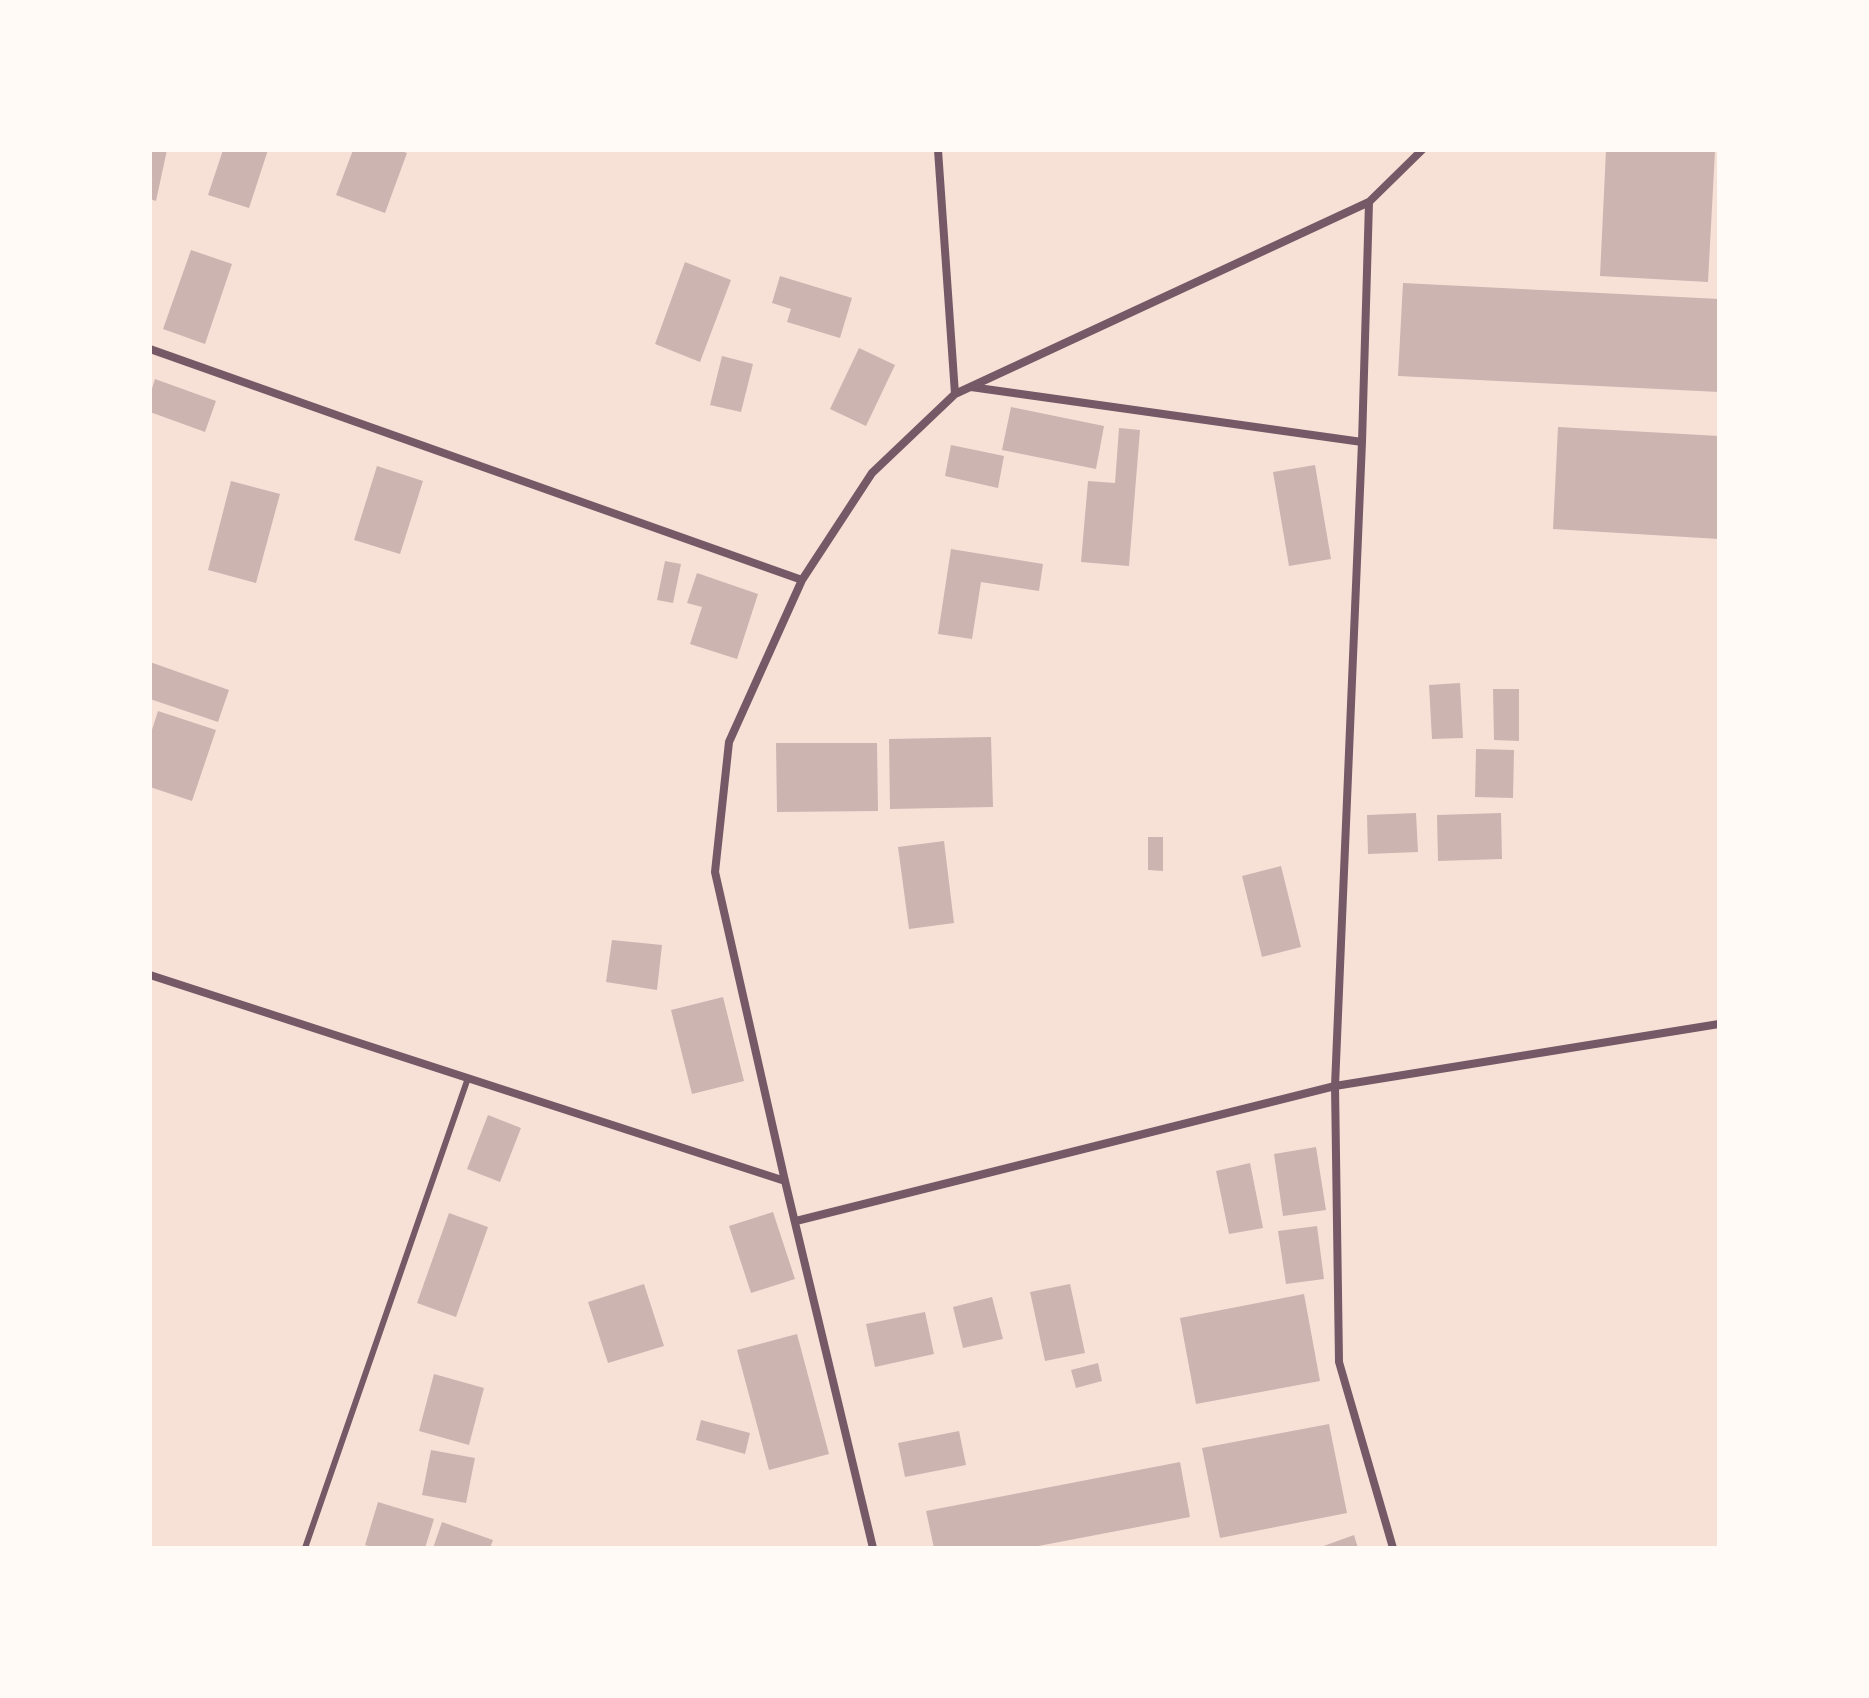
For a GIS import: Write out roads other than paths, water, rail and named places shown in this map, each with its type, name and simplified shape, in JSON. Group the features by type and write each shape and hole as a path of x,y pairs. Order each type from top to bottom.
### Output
{"street":[{"path":"938,150 955,394"},
{"path":"873,1548 715,872 729,742 802,580 872,473 955,394 1369,202 1422,150"},
{"path":"1369,202 1335,1086 1339,1362 1393,1548"},
{"path":"150,349 802,580"},
{"path":"970,387 1362,442"},
{"path":"150,975 785,1181"},
{"path":"796,1221 1335,1086 1719,1024"}],"lane":[{"path":"305,1548 468,1078"}]}
